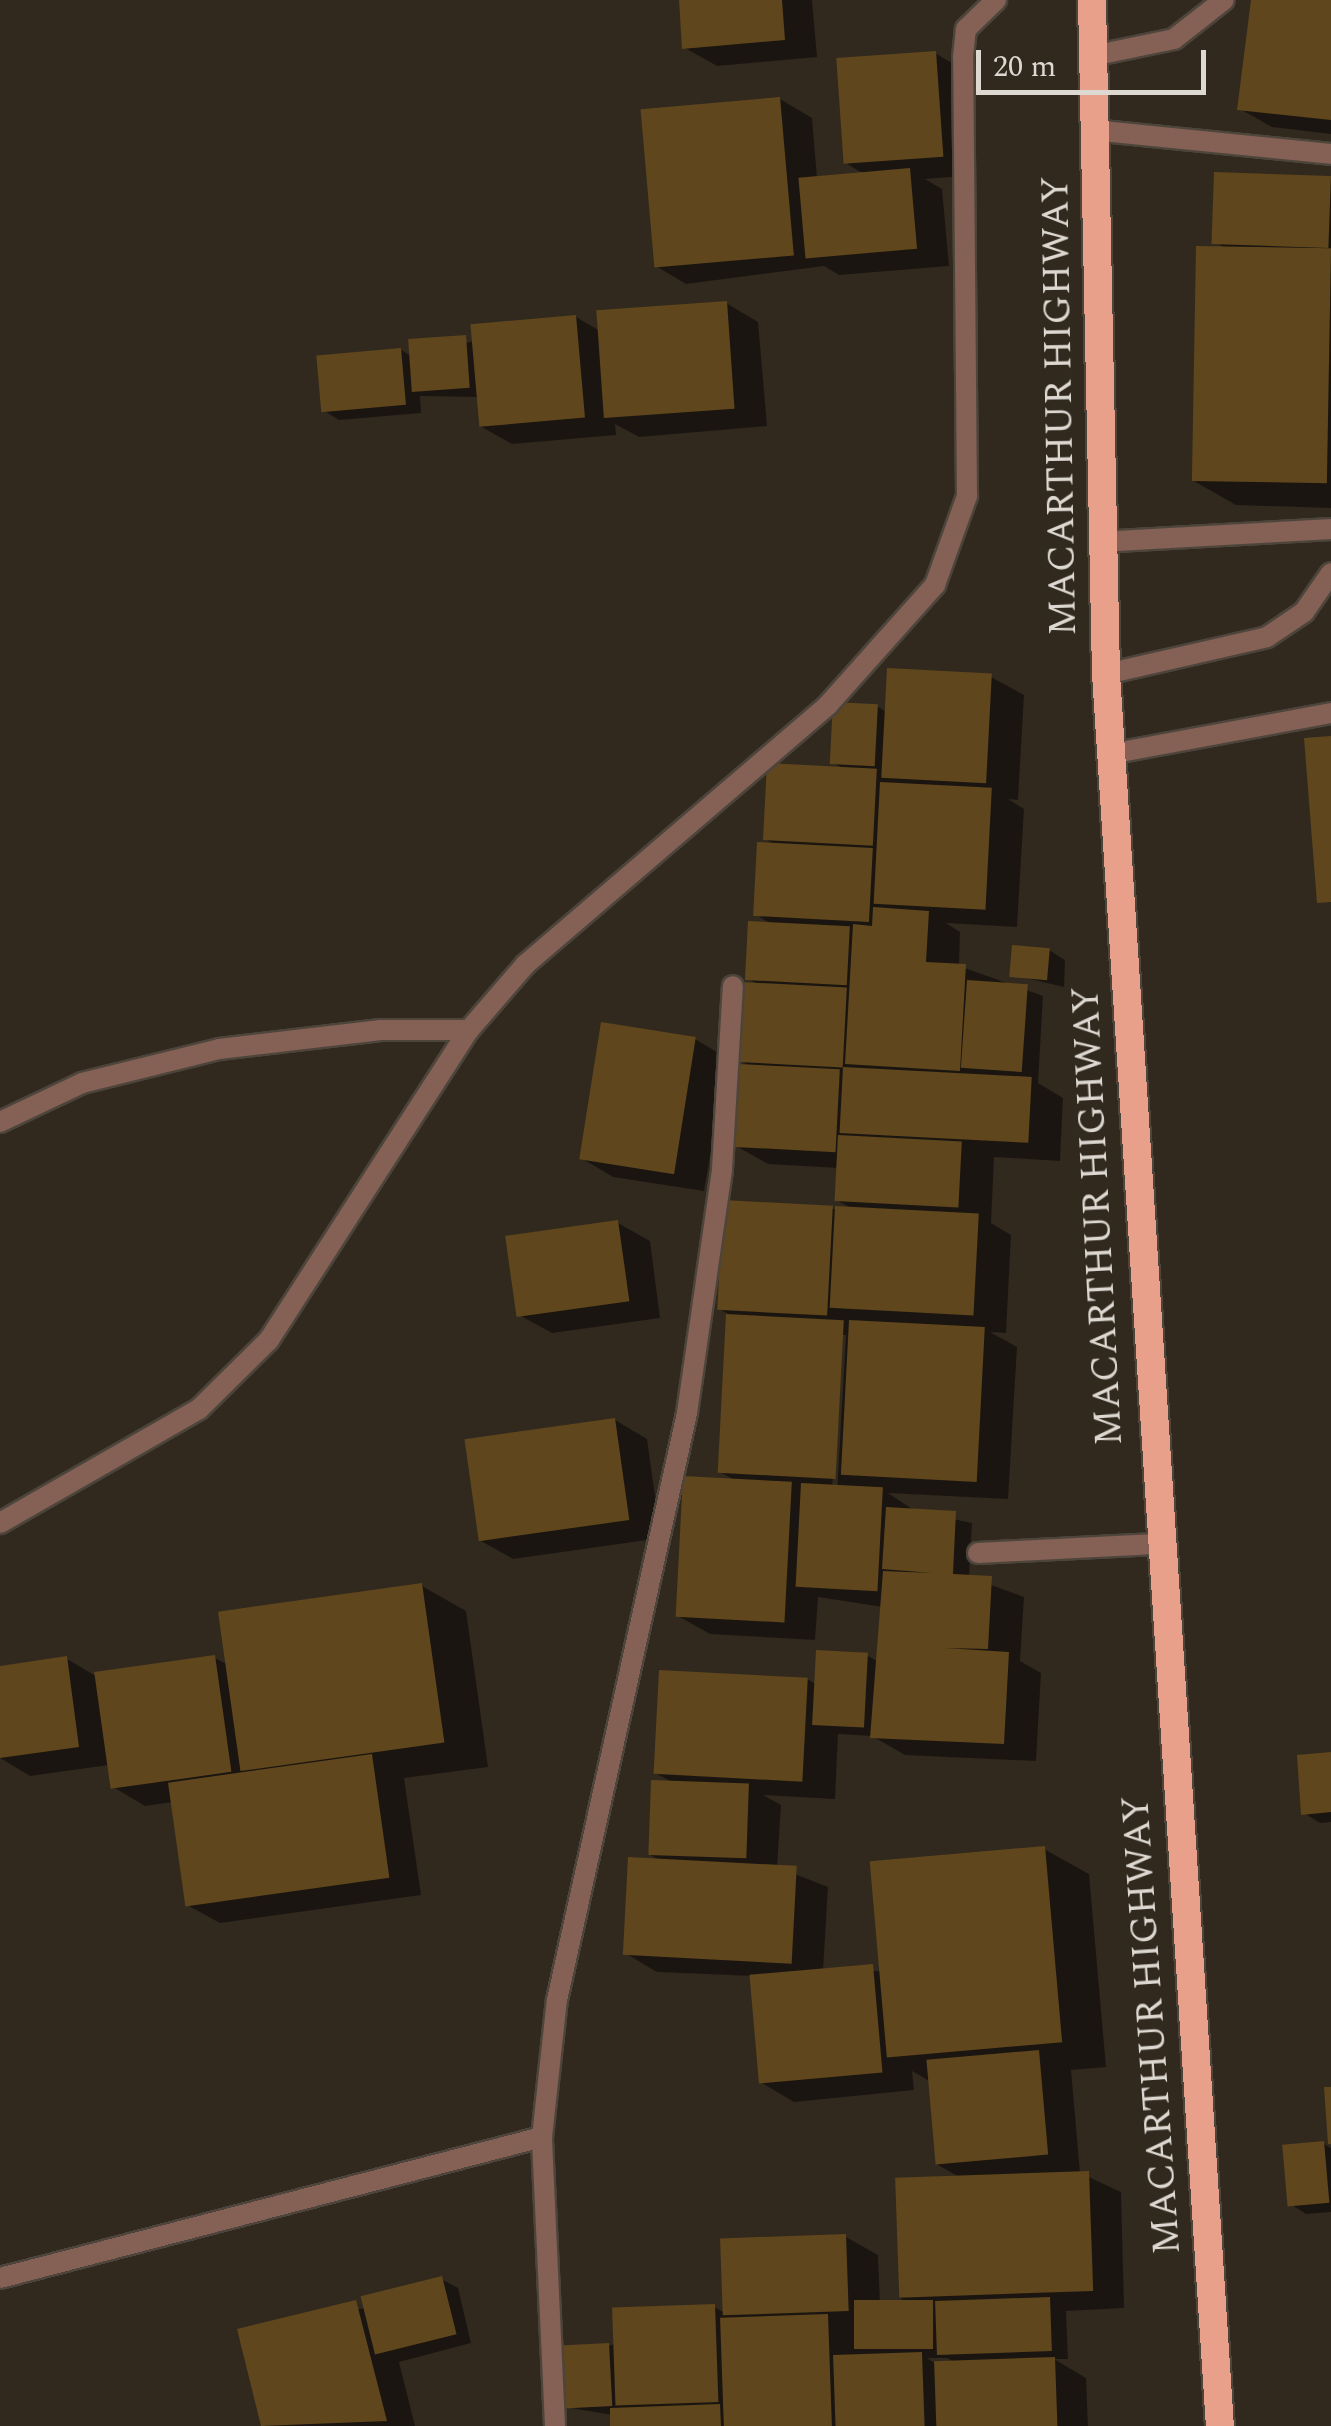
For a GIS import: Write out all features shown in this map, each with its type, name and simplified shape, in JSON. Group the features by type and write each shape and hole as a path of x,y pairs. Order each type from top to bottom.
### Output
{"highway":[{"name":"MACARTHUR HIGHWAY","path":"1092,0 1100,542 1110,754 1156,1544 1220,2426"}],"street":[{"path":"0,1523 199,1409 269,1340 469,1030 586,908 828,705 935,585 967,496 962,57 966,29 996,0"},
{"path":"1092,56 1174,39 1224,0"},
{"path":"1092,130 1331,154"},
{"path":"1100,542 1331,528"},
{"path":"1106,674 1267,636 1304,612 1331,573"},
{"path":"1110,754 1331,712"},
{"path":"555,2426 542,2138 557,2000 702,1320 733,986"},
{"path":"0,1122 82,1083 219,1049 380,1030 469,1030"},
{"path":"978,1553 1156,1544"},
{"path":"0,2278 542,2138"}],"building":[{"path":"679,0 782,0 785,40 682,49"},
{"path":"1251,0 1331,0 1331,120 1237,110"},
{"path":"936,51 943,157 844,164 836,58"},
{"path":"780,97 794,255 654,268 641,109"},
{"path":"910,168 917,249 805,258 798,178"},
{"path":"1214,172 1331,176 1328,248 1211,244"},
{"path":"1196,246 1331,248 1327,483 1192,481"},
{"path":"727,301 735,409 604,418 596,310"},
{"path":"576,315 585,418 479,427 470,324"},
{"path":"466,335 470,388 412,392 408,339"},
{"path":"401,348 406,405 321,412 316,355"},
{"path":"887,668 992,673 986,783 881,778"},
{"path":"833,702 878,704 875,766 830,764"},
{"path":"1331,736 1331,902 1317,903 1304,738"},
{"path":"767,763 877,769 873,846 763,840"},
{"path":"880,782 992,788 985,910 874,904"},
{"path":"757,842 873,848 869,922 753,916"},
{"path":"873,907 929,911 926,962 966,964 960,1071 845,1064 853,924 872,926"},
{"path":"748,921 850,926 847,985 745,980"},
{"path":"1012,945 1050,948 1047,980 1009,977"},
{"path":"967,980 1028,984 1022,1072 961,1068"},
{"path":"741,982 847,988 843,1067 737,1062"},
{"path":"601,1022 696,1037 674,1174 579,1159"},
{"path":"738,1064 840,1069 836,1152 734,1147"},
{"path":"843,1067 1032,1077 1028,1143 840,1133"},
{"path":"838,1135 962,1141 958,1207 835,1201"},
{"path":"723,1200 833,1206 827,1316 717,1310"},
{"path":"835,1206 979,1214 973,1315 830,1308"},
{"path":"618,1220 629,1301 517,1317 505,1236"},
{"path":"726,1314 844,1320 836,1479 718,1473"},
{"path":"849,1320 985,1327 977,1482 841,1475"},
{"path":"615,1418 629,1520 479,1541 464,1439"},
{"path":"683,1476 792,1482 784,1623 676,1617"},
{"path":"801,1483 883,1487 877,1591 796,1587"},
{"path":"886,1507 956,1511 953,1574 992,1576 988,1649 945,1648 1009,1652 1004,1744 870,1738 883,1571 932,1573 882,1569"},
{"path":"422,1583 444,1742 240,1771 218,1612"},
{"path":"816,1650 868,1653 864,1728 812,1725"},
{"path":"215,1655 231,1772 111,1789 94,1672"},
{"path":"67,1656 79,1747 0,1758 0,1666"},
{"path":"659,1670 808,1678 802,1782 654,1774"},
{"path":"1331,1752 1331,1812 1301,1815 1297,1755"},
{"path":"372,1754 389,1878 185,1906 168,1783"},
{"path":"651,1780 749,1783 746,1858 648,1855"},
{"path":"1045,1846 1062,2042 887,2058 870,1861"},
{"path":"628,1857 797,1866 792,1964 623,1955"},
{"path":"873,1964 882,2073 759,2083 749,1975"},
{"path":"1039,2050 1048,2155 936,2164 926,2060"},
{"path":"1324,2087 1331,2087 1331,2144 1328,2144"},
{"path":"1324,2141 1329,2203 1288,2206 1282,2145"},
{"path":"1089,2171 1093,2291 899,2298 895,2178"},
{"path":"846,2234 849,2311 723,2315 720,2238"},
{"path":"442,2276 457,2334 375,2355 360,2296"},
{"path":"1050,2297 1052,2351 937,2355 935,2301"},
{"path":"356,2300 387,2421 261,2426 237,2329"},
{"path":"854,2300 933,2300 933,2349 854,2349"},
{"path":"715,2304 718,2402 615,2406 612,2308"},
{"path":"828,2314 832,2426 724,2426 720,2318"},
{"path":"609,2343 612,2406 558,2409 555,2346"},
{"path":"922,2352 925,2426 836,2426 833,2355"},
{"path":"1055,2357 1057,2426 936,2426 934,2361"},
{"path":"720,2404 721,2426 610,2426 610,2408"}]}
